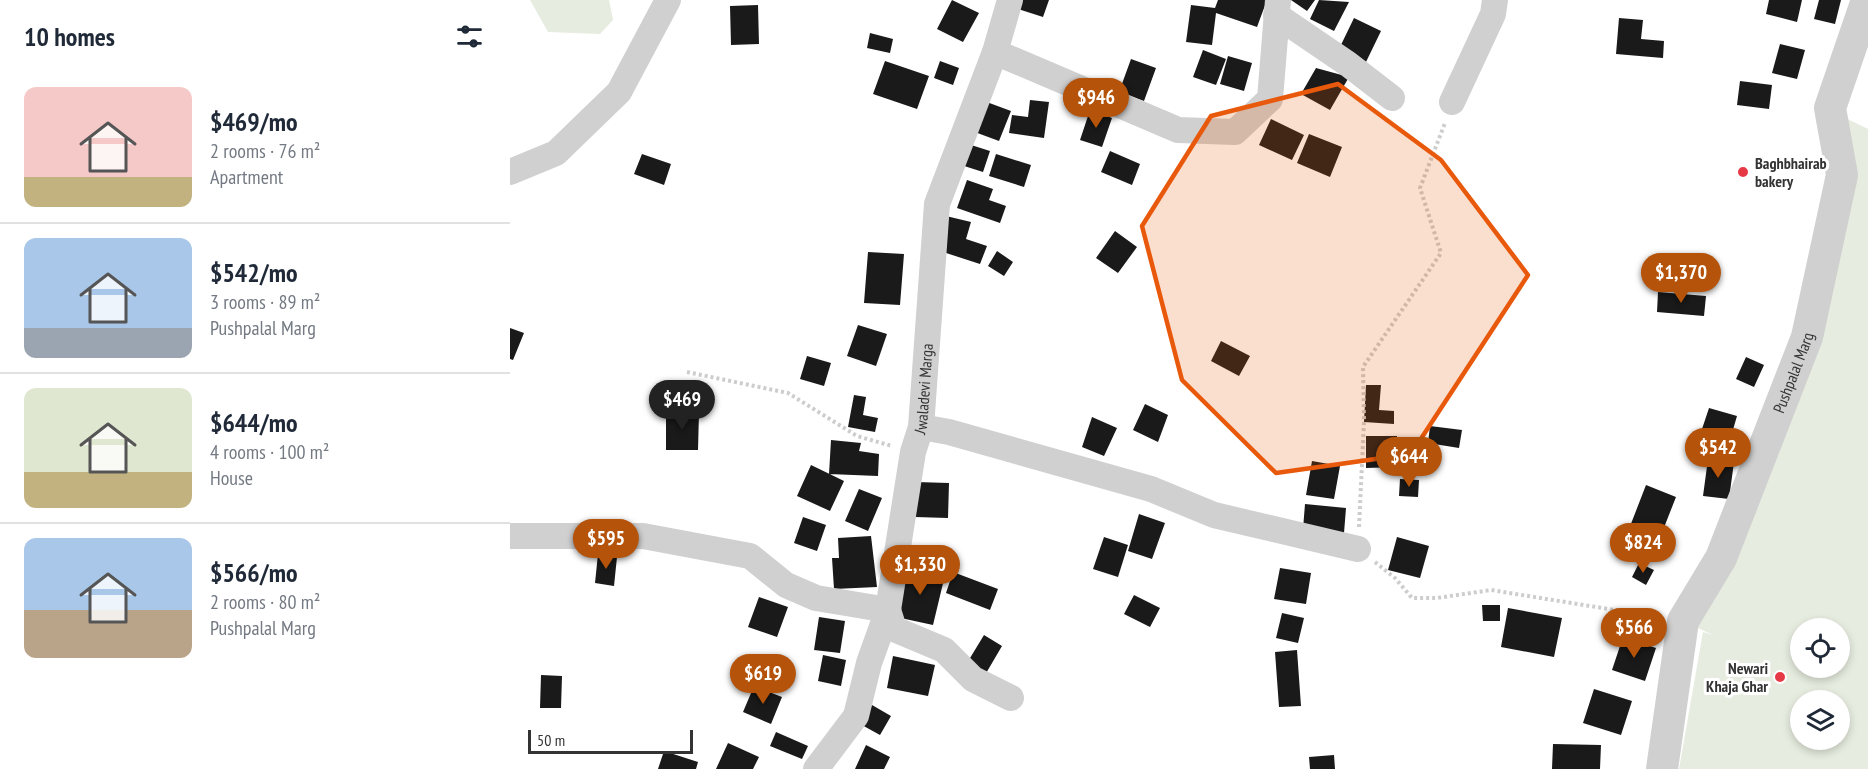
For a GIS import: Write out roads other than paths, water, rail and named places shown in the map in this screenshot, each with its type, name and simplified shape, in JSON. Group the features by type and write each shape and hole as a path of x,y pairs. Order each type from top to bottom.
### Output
{"street":[{"path":"510,171 556,153 620,92 668,0"},
{"name":"Jwaladevi Marga","path":"816,769 856,716 869,663 888,610 913,452 921,427 937,204 995,52 1010,0"},
{"path":"1452,102 1493,15 1495,0"},
{"name":"Pushpalal Marg","path":"1662,769 1683,621 1721,558 1807,337 1842,175 1830,108 1867,0"},
{"path":"995,52 1178,130 1235,132 1270,99 1277,7"},
{"path":"1277,7 1392,98"},
{"path":"921,427 949,432 1151,489 1214,515 1358,549"},
{"path":"510,536 643,536 750,556 786,585 816,598 888,610 894,629 944,650 974,679 1011,698"}],"place":[{"name":"Baghbhairab bakery","path":"1743,172"},
{"name":"Newari Khaja Ghar","path":"1780,677"}]}
